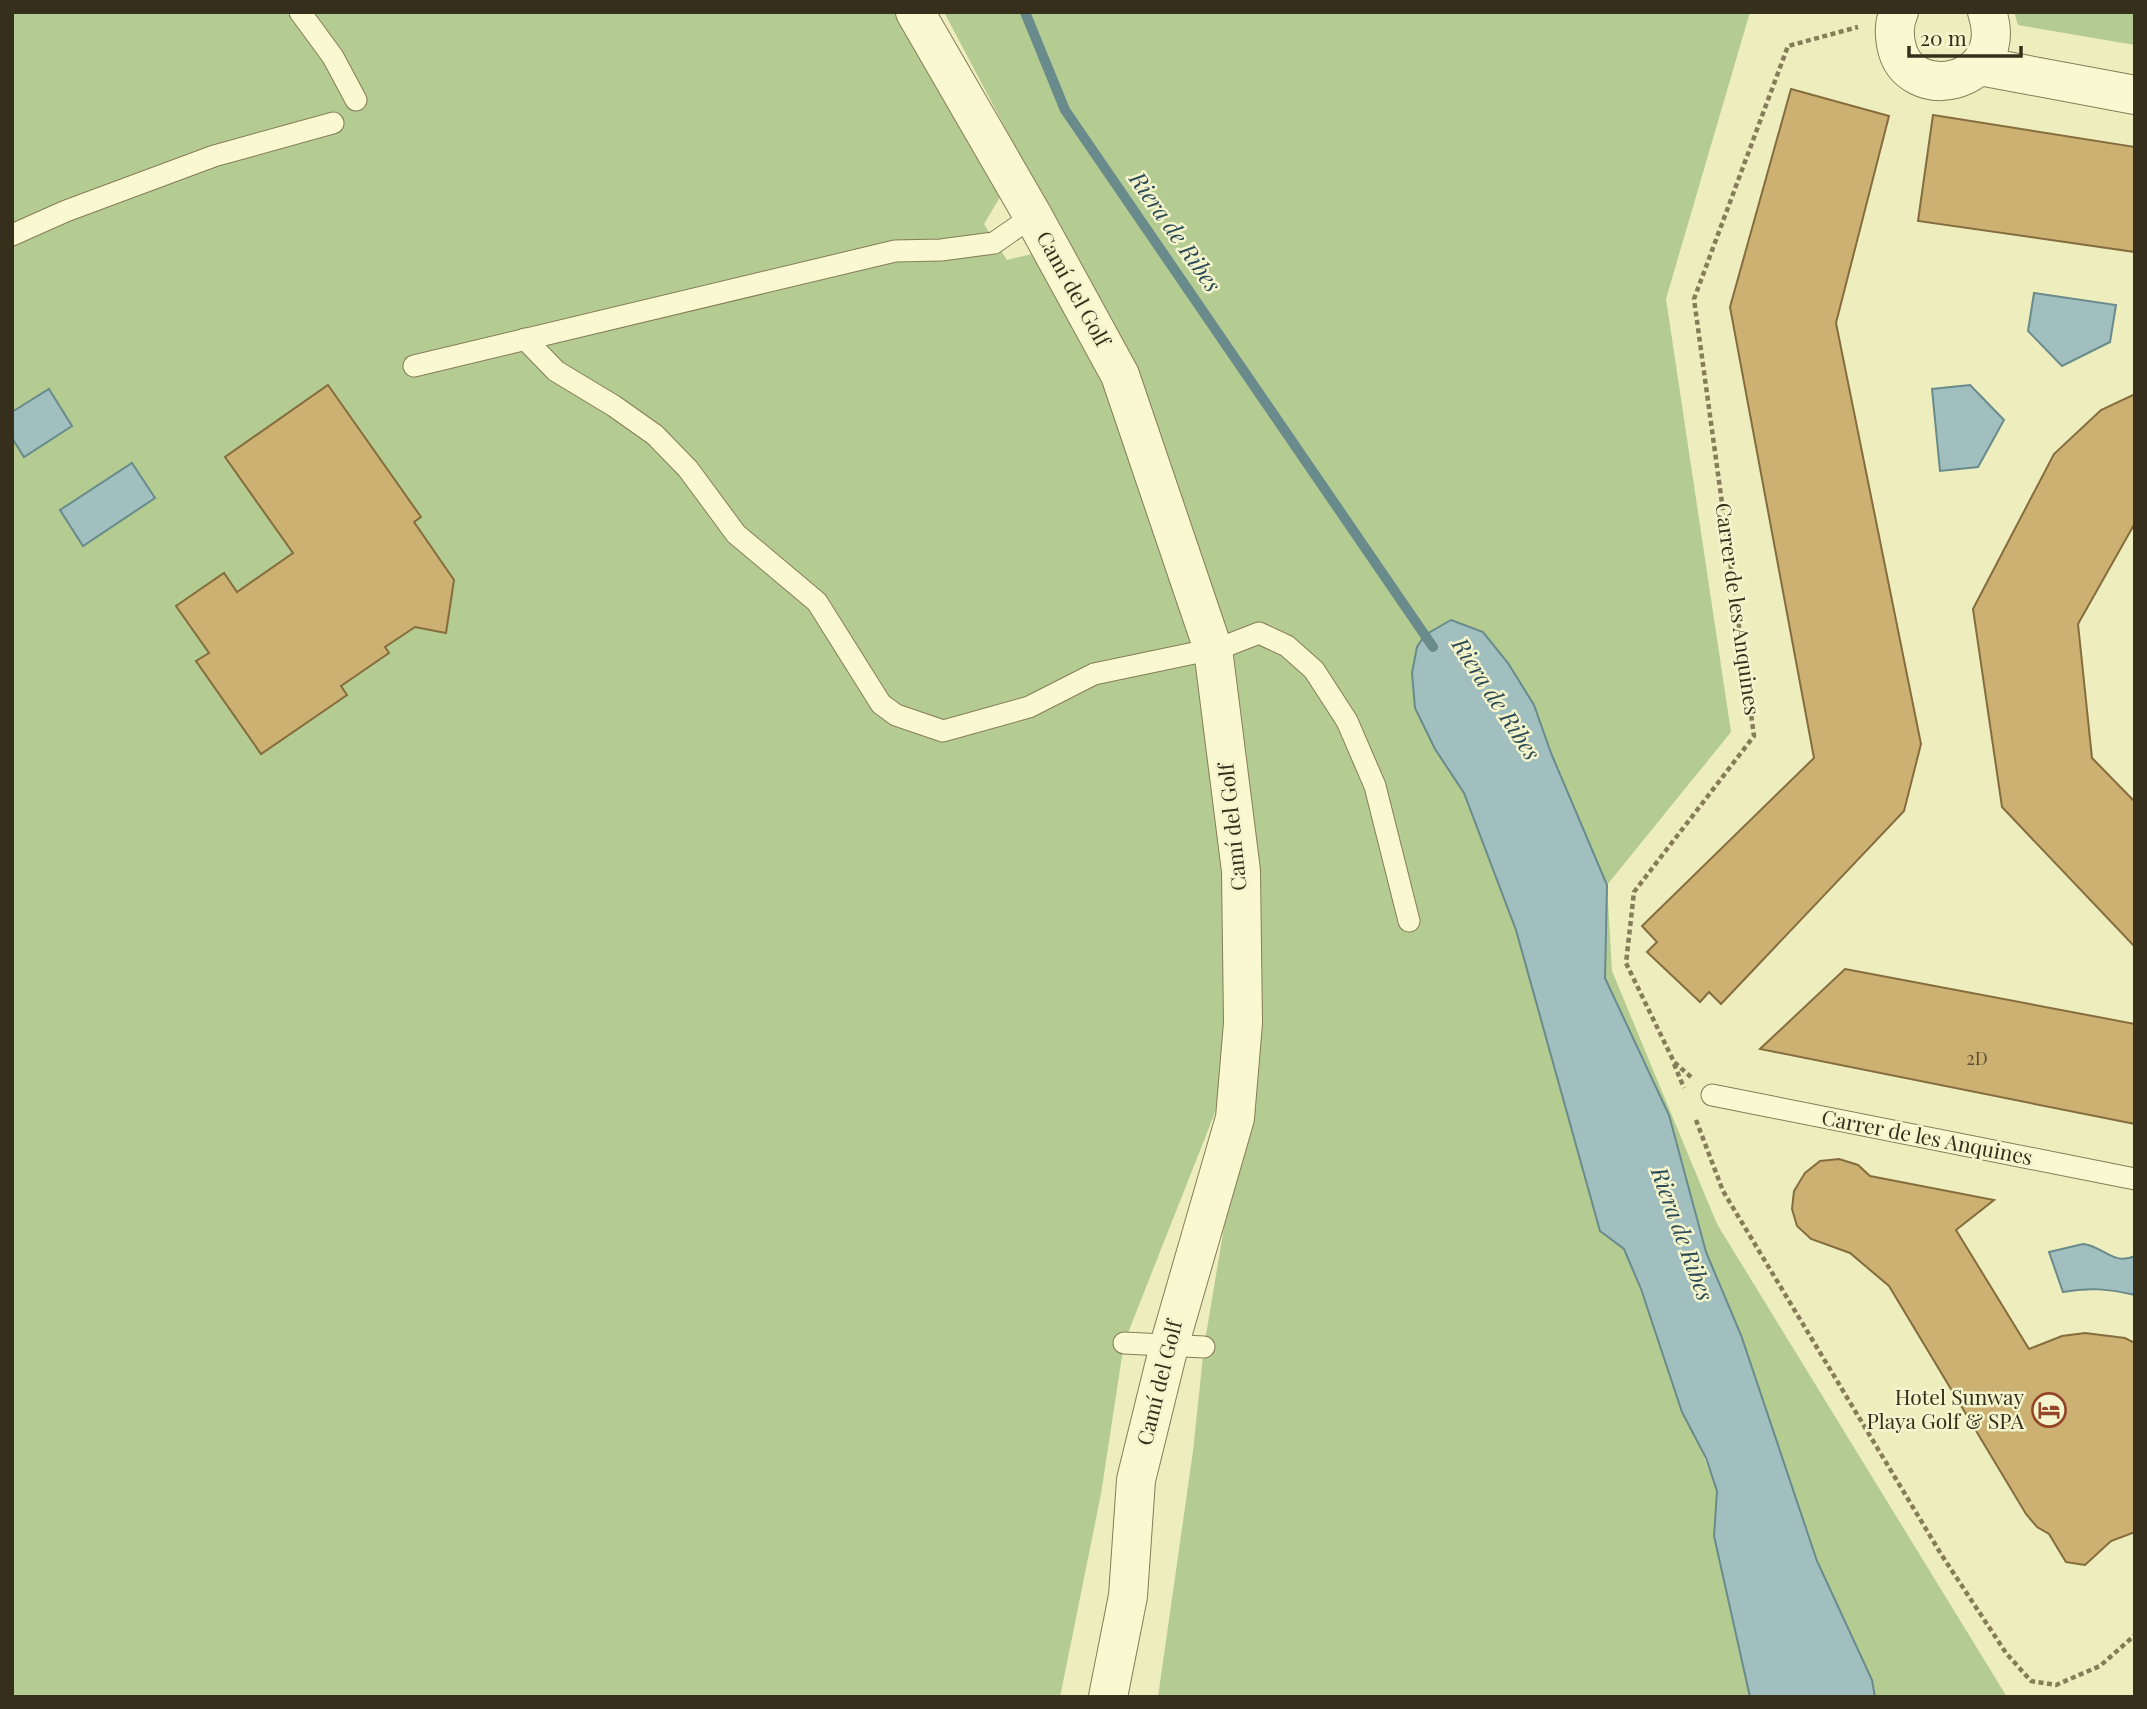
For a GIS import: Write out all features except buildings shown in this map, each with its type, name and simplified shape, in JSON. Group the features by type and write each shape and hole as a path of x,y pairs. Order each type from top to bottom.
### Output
{"street":[{"name":"Camí del Golf","path":"915,12 1033,216 1120,375 1213,649 1241,871 1243,1023 1235,1118 1186,1347 1136,1480 1128,1597 1108,1697"},
{"path":"1898,15 1894,33 1896,49 1904,63 1916,74 1930,80 1947,82 1962,78 1980,66 1991,41 1992,25 1987,12"},
{"path":"1980,66 2135,94"}],"lane":[{"path":"300,12 332,57 356,100"},
{"path":"12,235 66,211 214,156 333,123"},
{"path":"414,366 895,251 941,250 994,243 1033,216"},
{"path":"525,339 556,371 655,435 688,469 736,534 817,601 881,704 896,715 943,731 1029,707 1094,674 1223,648 1259,633 1287,646 1314,670 1347,721 1376,786 1409,921"},
{"name":"Carrer de les Anquines","path":"1712,1095 2135,1179"},
{"path":"1124,1343 1186,1347"}],"path":[{"name":"Carrer de les Anquines","path":"1712,1095 1674,1062 1626,963 1634,892 1755,736 1694,299 1788,46 1898,15"},
{"path":"1674,1062 1689,1101"},
{"path":"1693,1114 1723,1191 1941,1554 2006,1653 2031,1681 2056,1685 2100,1666 2135,1634"}],"green space":[{"path":"12,12 896,12 1003,192 984,224 1007,260 1036,253 1114,398 1198,652 1215,735 1233,1067 1124,1343 1101,1494 1060,1697 12,1697"},
{"path":"944,12 1750,12 1666,299 1731,732 1607,885 1612,971 1717,1224 2007,1697 1875,1697 1872,1680 1817,1561 1706,1252 1669,1115 1605,978 1607,886 1567,1108 1600,1231 1624,1248 1717,1491 1714,1536 1750,1697 1158,1697 1193,1451 1204,1347 1249,1077 1252,918 1133,370"},
{"path":"2014,12 2135,12 2135,45 2018,25"}],"water":[{"path":"2034,293 2116,305 2110,342 2062,366 2028,331"},
{"path":"1970,385 2004,420 1978,467 1940,471 1932,389"},
{"path":"49,389 72,426 24,457 12,438 12,412"},
{"path":"132,463 155,498 83,546 60,510"},
{"path":"1451,620 1483,632 1508,663 1534,705 1551,753 1607,885 1605,978 1669,1115 1706,1252 1741,1335 1817,1561 1872,1680 1875,1697 1750,1697 1714,1536 1717,1491 1706,1458 1682,1412 1641,1289 1624,1249 1600,1231 1516,930 1464,793 1435,749 1415,708 1412,673 1417,647 1425,635"},
{"path":"2083,1244 2120,1259 2135,1256 2135,1295 2099,1289 2063,1292 2049,1252"}],"waterway":[{"name":"Riera de Ribes","path":"1025,12 1065,110 1433,647"}],"place":[{"name":"Hotel Sunway Playa Golf & SPA","path":"2049,1410"}]}
